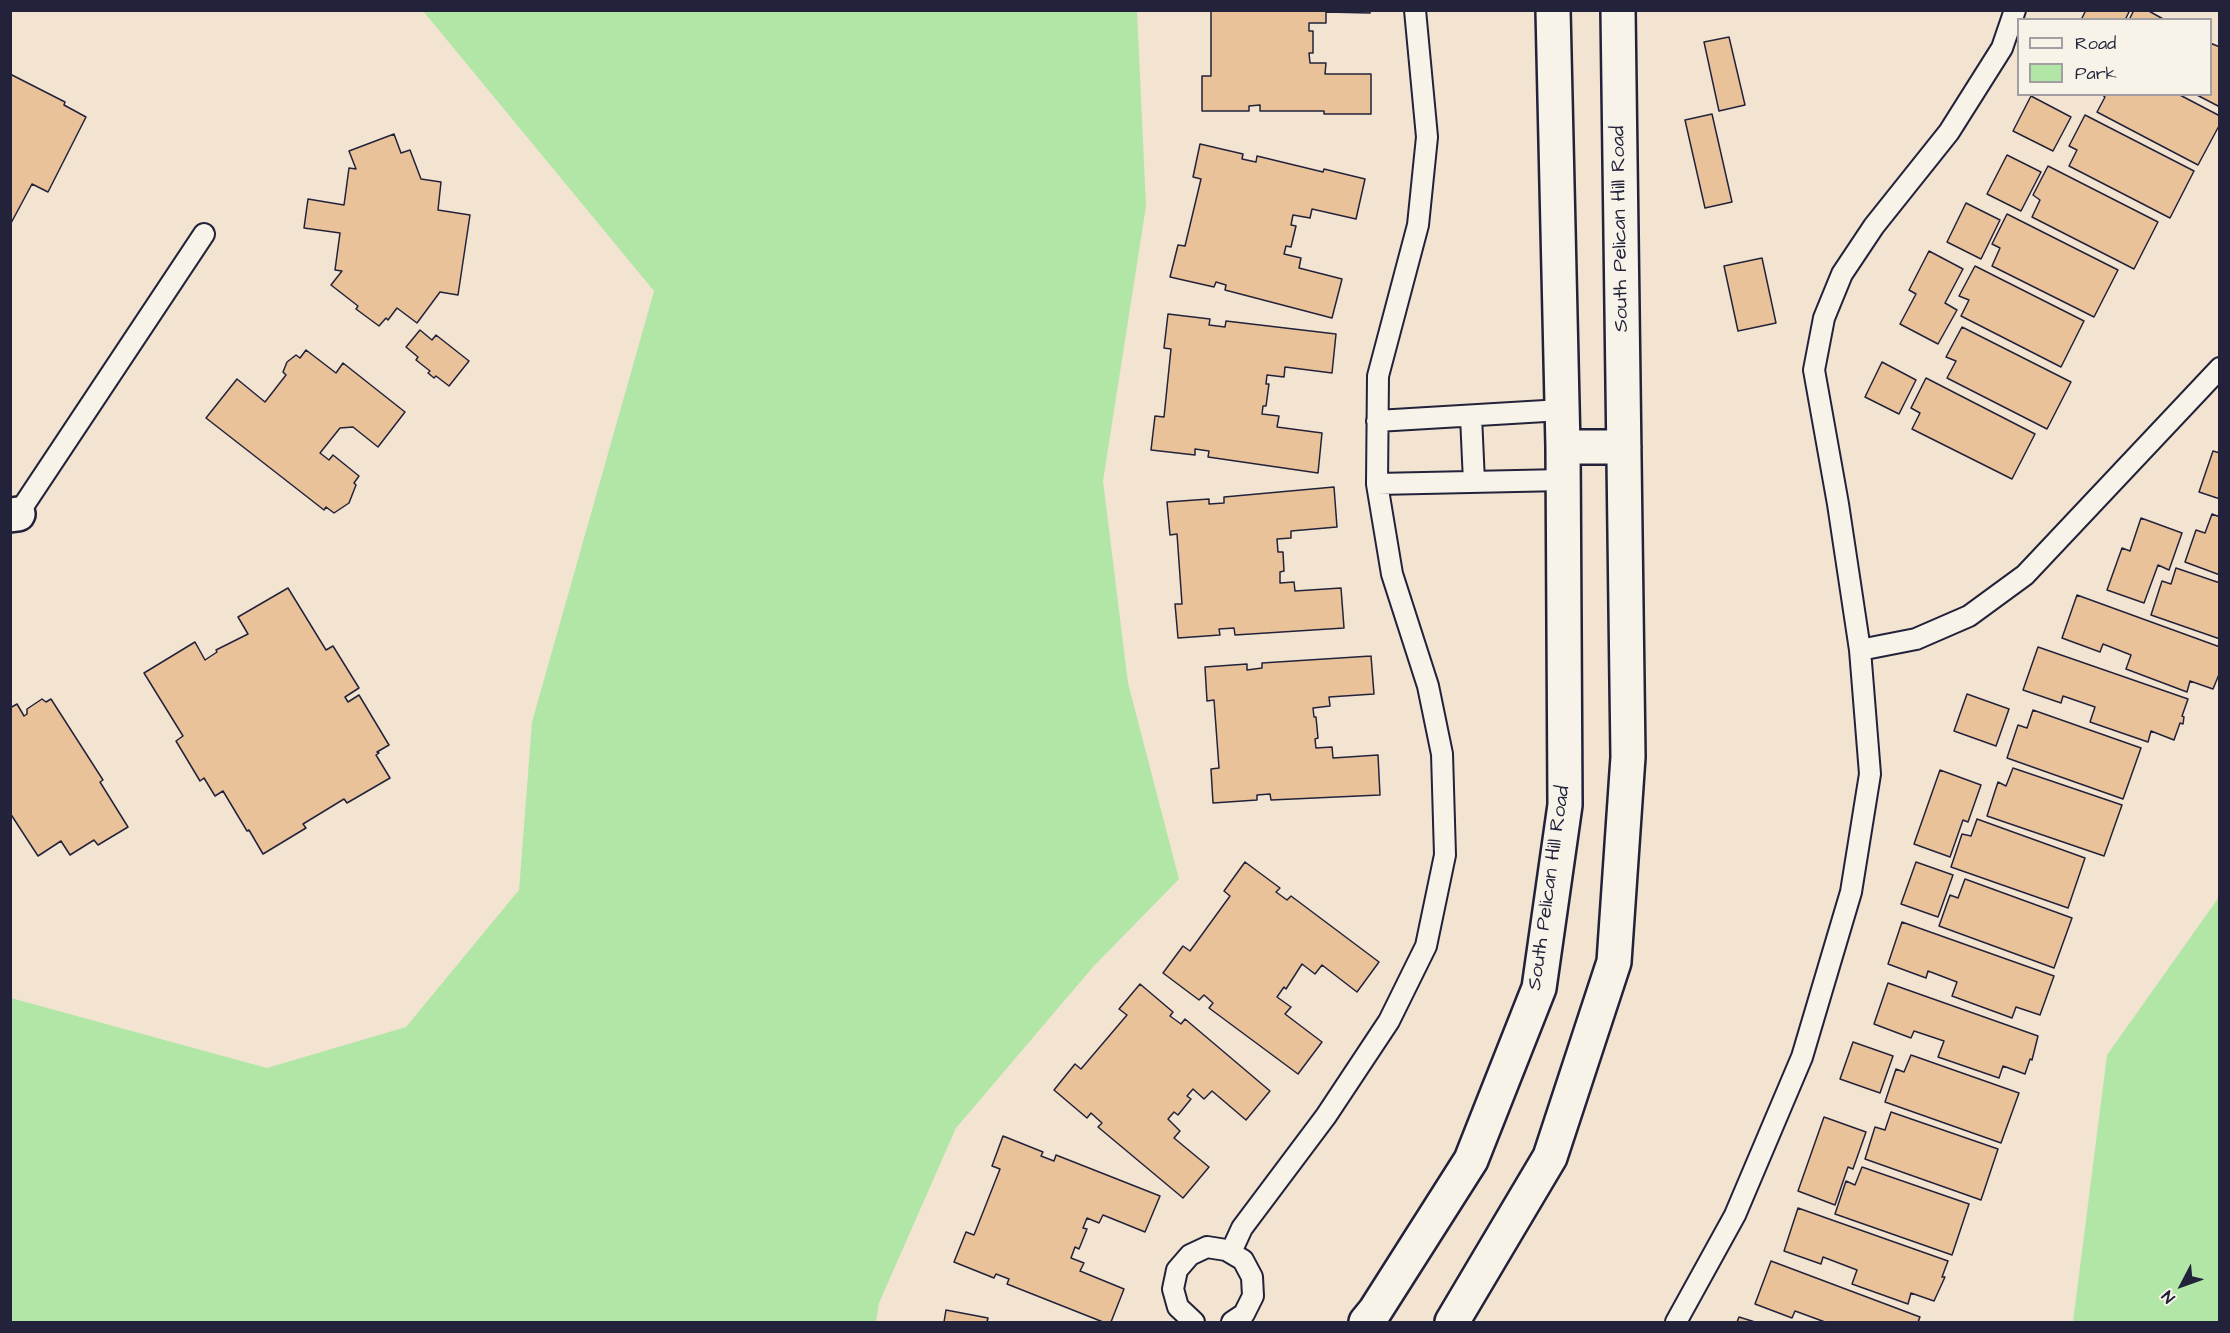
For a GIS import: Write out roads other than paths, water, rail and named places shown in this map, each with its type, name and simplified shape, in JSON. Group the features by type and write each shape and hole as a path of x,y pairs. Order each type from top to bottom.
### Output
{"street":[{"name":"South Pelican Hill Road","path":"1366,1323 1376,1311 1471,1160 1539,988 1565,805 1563,447 1553,10"},
{"name":"South Pelican Hill Road","path":"1452,1323 1550,1157 1614,962 1628,757 1618,10"},
{"path":"1563,447 1624,447"}],"lane":[{"path":"1231,1252 1242,1228 1326,1116 1389,1021 1426,946 1445,855 1442,754 1428,686 1392,574 1377,484 1378,376 1418,225 1427,137 1415,10"},
{"path":"1676,1323 1735,1215 1802,1057 1851,892 1870,774 1860,650 1838,504 1814,370 1824,318 1842,274 1874,226 1955,123 2002,48 2015,10"},
{"path":"14,515 204,234"},
{"path":"1860,650 1916,639 1969,616 2025,574 2220,368"},
{"path":"1377,421 1562,410"},
{"path":"1472,416 1474,482"},
{"path":"1377,484 1563,480"},
{"path":"1194,1323 1178,1307 1173,1289 1177,1270 1190,1255 1207,1247 1231,1252 1243,1260 1252,1277 1252,1296 1244,1314 1232,1323"}]}
